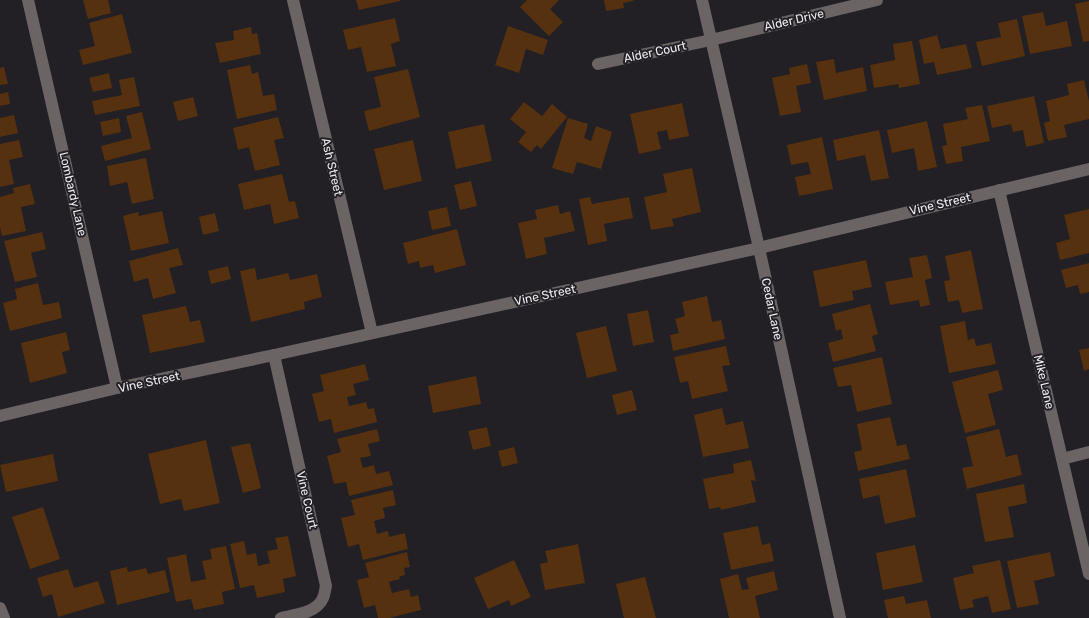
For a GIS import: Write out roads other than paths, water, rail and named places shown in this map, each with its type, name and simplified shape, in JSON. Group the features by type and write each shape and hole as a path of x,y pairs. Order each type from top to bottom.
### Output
{"street":[{"name":"Lombardy Lane","path":"28,0 117,388"},
{"name":"Ash Street","path":"293,0 372,333"},
{"name":"Cedar Lane","path":"702,0 759,248 840,618"},
{"name":"Alder Drive","path":"711,40 877,0"},
{"name":"Alder Court","path":"598,64 711,40"},
{"name":"Vine Street","path":"0,416 117,388 759,248 1089,169"},
{"name":"Mike Lane","path":"999,190 1089,574"},
{"name":"Vine Court","path":"274,355 326,586 323,598 318,605 306,612 280,618"},
{"path":"1062,458 1089,452"},
{"path":"0,608 4,618"}]}
